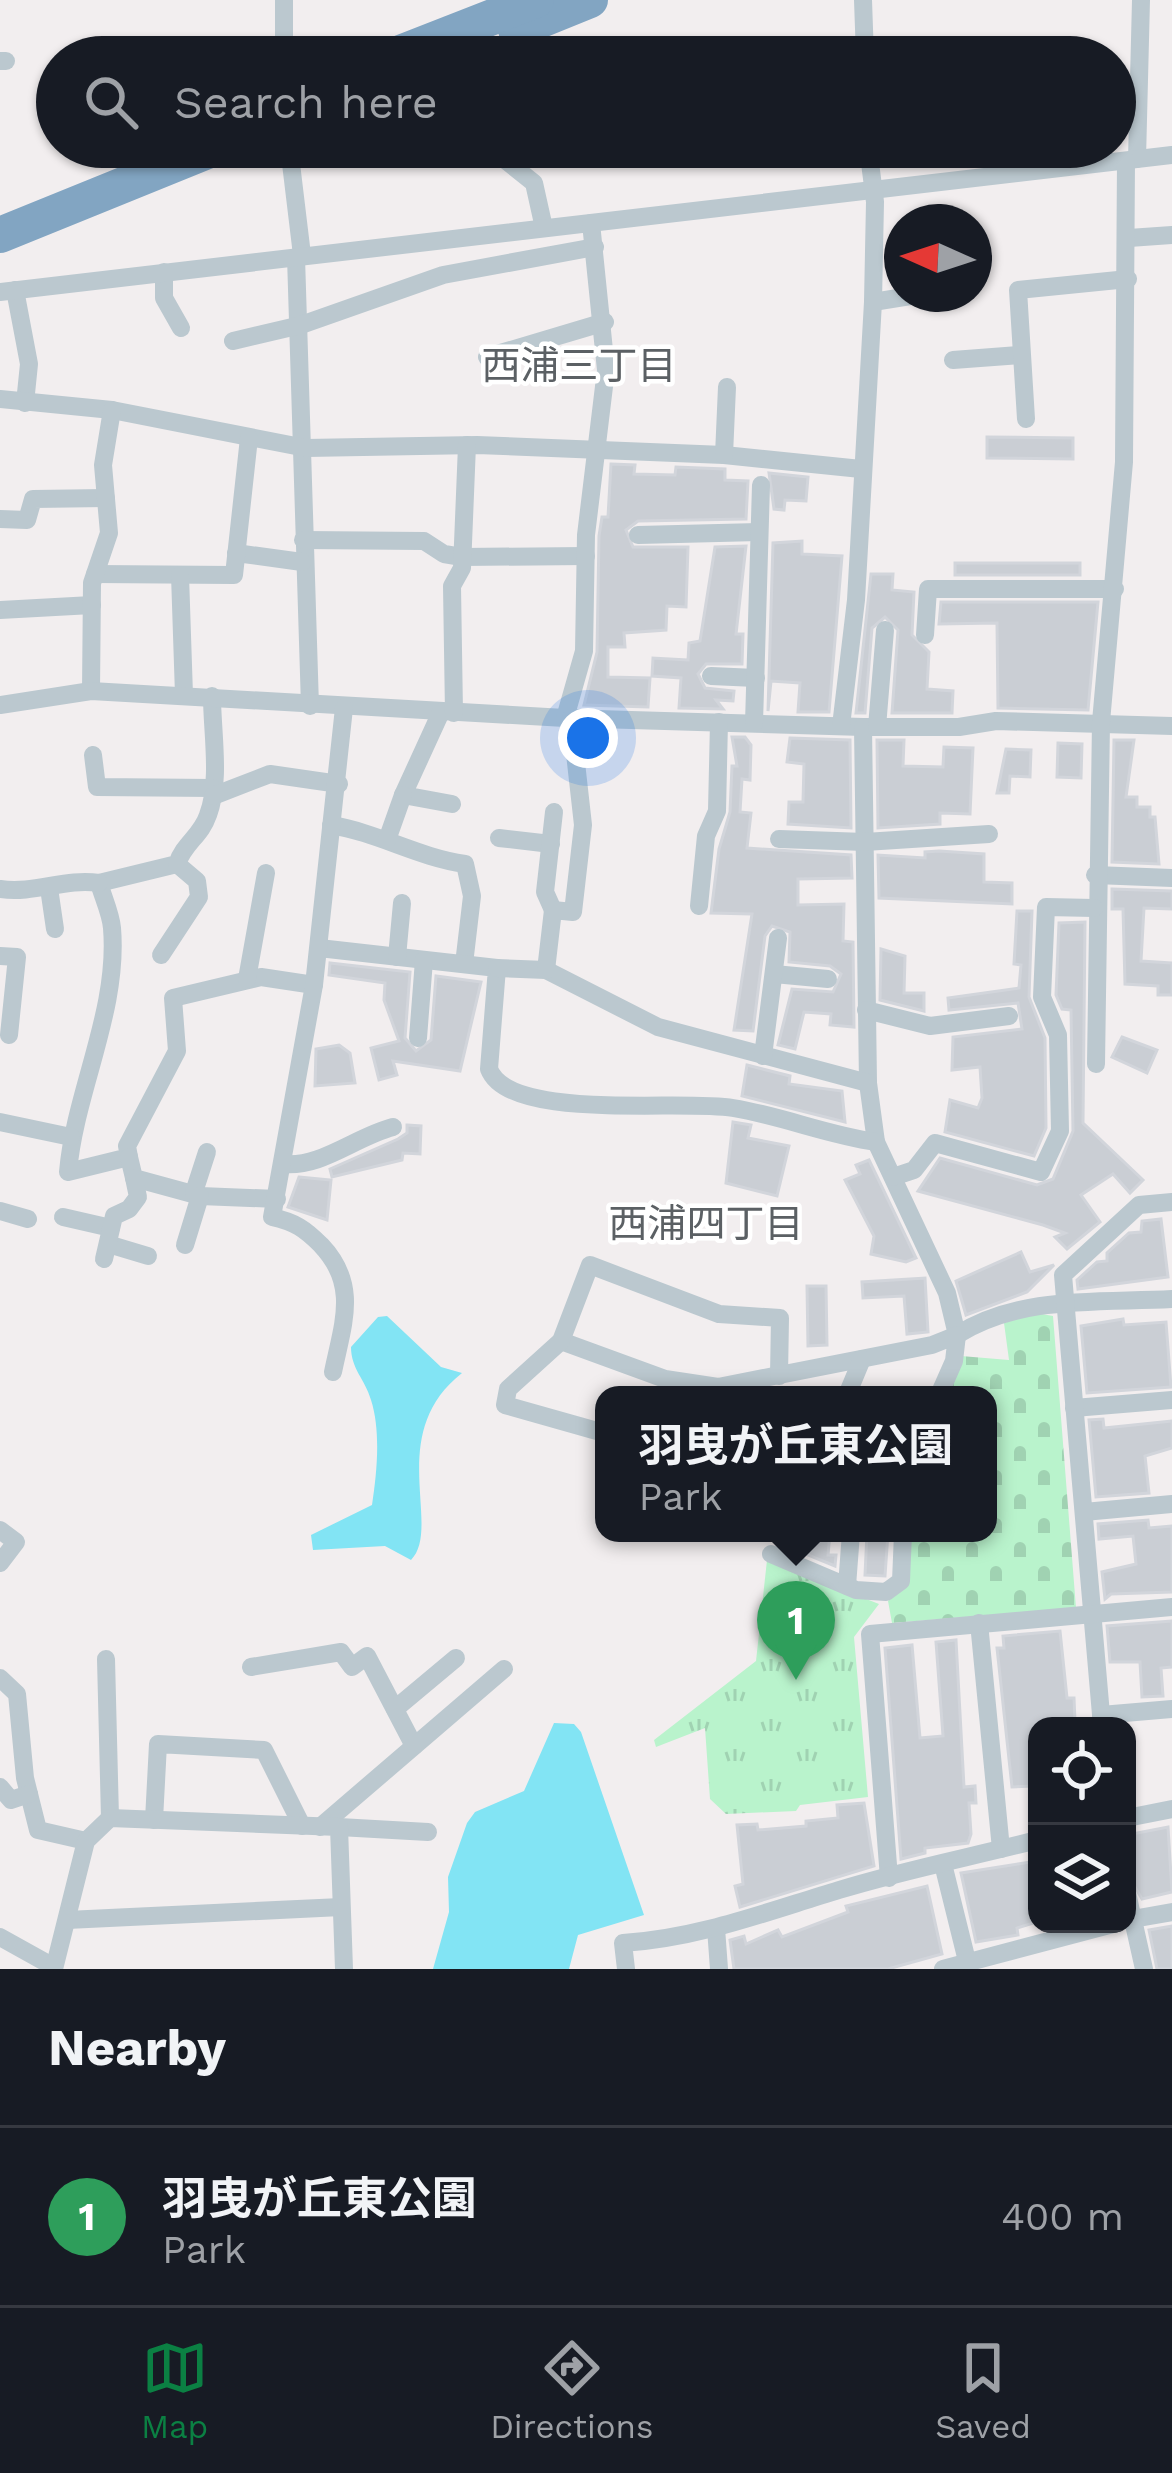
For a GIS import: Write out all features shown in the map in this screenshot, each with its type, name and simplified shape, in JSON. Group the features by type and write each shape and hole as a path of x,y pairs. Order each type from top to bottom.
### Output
{"highway":[{"path":"444,36 536,0"},
{"path":"507,36 590,0"},
{"path":"0,212 104,168"},
{"path":"0,235 165,168"}],"street":[{"path":"284,0 284,36"},
{"path":"863,0 864,36"},
{"path":"1136,80 1141,0"},
{"path":"1136,159 1172,155"},
{"path":"291,168 299,256 305,448 302,562 310,706"},
{"path":"515,168 534,183 544,228"},
{"path":"841,726 856,600 872,302 875,202 869,168"},
{"path":"26,403 29,364 7,291 1061,168"},
{"path":"1096,1064 1099,931 1095,874 1101,722 1115,589 1131,168"},
{"path":"553,910 573,912 583,825 568,718 584,651 586,556 606,370 592,223"},
{"path":"1129,238 1172,235"},
{"path":"233,341 301,326 443,275 595,247"},
{"path":"164,272 164,298 181,328"},
{"path":"1026,419 1018,290 1128,278"},
{"path":"872,302 884,300"},
{"path":"487,358 604,322"},
{"path":"952,360 1020,355"},
{"path":"724,455 727,387"},
{"path":"0,398 112,410 305,448 467,445 724,455 861,469"},
{"path":"91,691 95,574 109,533 103,465 112,410"},
{"path":"95,574 234,575 249,438"},
{"path":"387,839 403,795 447,712 452,586 462,557 467,445"},
{"path":"754,723 761,485"},
{"path":"0,519 27,520 33,500 106,498"},
{"path":"638,535 759,532"},
{"path":"303,540 424,542 462,557 586,556"},
{"path":"236,554 302,562"},
{"path":"180,575 184,695"},
{"path":"925,635 928,589 1115,589"},
{"path":"0,610 92,605"},
{"path":"885,630 870,727 868,1083 876,1142 947,1292 957,1335 942,1386"},
{"path":"711,676 756,679"},
{"path":"0,705 91,691 568,718 870,727 1101,722 1172,726"},
{"path":"177,864 183,847 201,832 213,792 212,696"},
{"path":"333,1372 348,1298 339,1265 297,1222 272,1217 314,986 344,708"},
{"path":"699,906 706,836 717,811 719,722"},
{"path":"93,755 97,787 213,792 270,774 339,784"},
{"path":"403,795 452,804"},
{"path":"546,970 553,910 545,892 554,812"},
{"path":"332,825 387,839 422,858 465,864 472,896 464,964"},
{"path":"778,839 866,842 989,834"},
{"path":"499,838 550,844"},
{"path":"0,889 50,888 79,880 99,883 177,864"},
{"path":"161,955 199,898 197,881 177,864"},
{"path":"247,979 266,873"},
{"path":"1095,874 1172,878"},
{"path":"99,883 112,928 95,1055 71,1137 68,1172 129,1157"},
{"path":"50,888 55,929"},
{"path":"397,957 402,903"},
{"path":"893,1177 914,1170 935,1143 1041,1172 1060,1131 1058,1035 1042,997 1046,908 1094,908"},
{"path":"763,1056 778,938"},
{"path":"319,948 546,970 658,1027 868,1083"},
{"path":"0,956 17,957 9,1035"},
{"path":"418,1038 424,960"},
{"path":"497,968 489,1070 514,1094 586,1105 649,1101 735,1108 818,1134 876,1142"},
{"path":"774,974 828,980"},
{"path":"108,1244 114,1216 129,1209 138,1196 127,1146 178,1051 173,998 247,979 314,986"},
{"path":"866,1010 930,1026 1009,1016"},
{"path":"0,1122 71,1137"},
{"path":"283,1164 307,1166 349,1141 393,1127"},
{"path":"185,1245 207,1152"},
{"path":"134,1178 197,1194 277,1199"},
{"path":"1102,1717 1063,1275 1139,1205 1172,1202"},
{"path":"0,1211 28,1220"},
{"path":"63,1217 108,1244 148,1256"},
{"path":"595,1430 505,1405 508,1388 561,1341 590,1265 719,1314 780,1318 789,1386"},
{"path":"724,1386 862,1360 957,1335 977,1322 1033,1304 1172,1299"},
{"path":"561,1341 660,1386"},
{"path":"851,1386 862,1360"},
{"path":"1075,1408 1172,1400"},
{"path":"1084,1512 1172,1504"},
{"path":"0,1530 16,1542 0,1562"},
{"path":"847,1586 850,1542"},
{"path":"771,1554 871,1594 886,1592 902,1581 904,1542"},
{"path":"890,1878 870,1634 1172,1607"},
{"path":"979,1623 1000,1849"},
{"path":"251,1667 341,1652 352,1667 367,1656 414,1746"},
{"path":"395,1709 456,1658"},
{"path":"106,1659 110,1818"},
{"path":"320,1827 504,1669"},
{"path":"0,1678 17,1694 38,1830 86,1841"},
{"path":"1125,1717 1172,1709"},
{"path":"154,1820 158,1744 264,1750 320,1827 340,1906 344,1969"},
{"path":"0,1787 11,1800 29,1794"},
{"path":"1136,1815 1172,1809"},
{"path":"0,1937 54,1968 86,1841 110,1818 428,1832"},
{"path":"626,1969 623,1942 670,1940 1028,1842"},
{"path":"943,1864 968,1966"},
{"path":"67,1920 340,1906"},
{"path":"1136,1919 1172,1912"},
{"path":"716,1928 719,1969"},
{"path":"943,1969 1082,1933"},
{"path":"1129,1933 1144,1969"}],"green space":[{"path":"1036,1313 1053,1316 1076,1608 892,1623 888,1601 909,1583 911,1542 997,1542 997,1386 948,1386 961,1356 1009,1360 1004,1323"},
{"path":"767,1560 879,1604 854,1637 868,1797 800,1805 796,1811 726,1814 710,1799 705,1728 656,1747 654,1740 756,1661"}],"water":[{"path":"387,1316 441,1367 462,1373 439,1397 426,1423 420,1450 419,1545 411,1560 385,1546 313,1550 311,1535 372,1505 376,1425 351,1347 378,1317"},
{"path":"554,1723 574,1724 581,1732 644,1915 578,1935 569,1969 433,1969 449,1912 448,1877 467,1823 475,1812 524,1791"}],"building":[{"path":"987,437 1073,438 1073,459 987,458"},
{"path":"611,464 635,465 634,474 675,475 676,467 725,469 725,480 748,481 746,519 638,521 626,530 633,547 688,547 686,607 667,606 666,630 624,633 625,647 608,647 608,677 650,678 648,707 584,705 597,652 599,536 602,517 608,517"},
{"path":"769,473 808,477 806,501 785,500 784,510 774,509"},
{"path":"802,541 802,554 842,556 829,712 798,712 800,683 771,681 768,711 773,543"},
{"path":"746,546 736,634 743,634 742,664 706,664 698,674 705,688 734,691 733,701 716,700 723,709 679,708 681,678 652,676 653,658 688,660 689,643 700,641 715,547"},
{"path":"955,563 1080,563 1080,575 955,575"},
{"path":"871,574 893,574 892,590 914,592 912,635 929,652 927,689 953,691 952,713 892,713 898,630 885,617 872,628 865,713 856,713"},
{"path":"941,602 1098,602 1088,710 998,708 997,623 939,624"},
{"path":"732,737 745,737 751,745 750,780 742,779 740,812 751,813 747,848 851,855 852,878 798,879 798,905 844,904 843,941 853,942 854,1027 830,1025 831,1014 804,1012 795,1049 778,1045 792,989 833,992 841,974 830,966 789,962 790,932 772,926 765,936 753,1031 734,1030 752,914 711,913 719,849 730,812 732,766 737,766"},
{"path":"790,738 850,740 851,828 788,824 789,802 803,802 804,764 787,762"},
{"path":"877,740 904,740 903,766 943,767 944,747 973,748 970,814 940,813 940,824 878,828"},
{"path":"1114,740 1134,740 1126,797 1137,797 1137,807 1150,807 1150,817 1155,817 1159,864 1112,862"},
{"path":"1058,743 1082,744 1081,778 1057,777"},
{"path":"1006,749 1031,750 1030,777 1010,776 1009,793 997,793"},
{"path":"925,852 984,854 984,882 1012,883 1012,904 879,898 878,855 925,858"},
{"path":"1112,889 1172,891 1172,909 1144,908 1141,961 1172,963 1172,995 1158,995 1158,986 1125,984 1123,909 1112,909"},
{"path":"1017,911 1032,911 1029,997 1045,1038 1046,1128 1034,1156 945,1132 950,1100 978,1108 982,1098 980,1067 952,1070 953,1037 1022,1029 1018,1003 949,1010 948,998 1019,988 1021,965 1014,964"},
{"path":"1085,922 1083,1123 1143,1180 1130,1193 1113,1174 1081,1195 1100,1222 1067,1249 1055,1237 1065,1233 918,1191 940,1158 1037,1185 1053,1179 1073,1131 1071,1010 1062,1009 1056,995 1059,923"},
{"path":"881,949 905,956 904,993 924,993 924,1011 880,1000"},
{"path":"330,963 410,972 405,1038 416,1051 431,1040 436,976 481,982 460,1071 393,1061 397,1075 379,1080 371,1048 399,1041 384,1000 385,983 329,975"},
{"path":"1122,1037 1157,1050 1147,1073 1112,1057"},
{"path":"339,1045 350,1053 355,1083 315,1086 316,1049"},
{"path":"747,1065 790,1076 789,1084 842,1091 845,1122 742,1096"},
{"path":"733,1122 751,1125 748,1138 789,1146 777,1196 726,1183"},
{"path":"407,1125 421,1126 420,1154 403,1153 402,1160 332,1177 330,1169 398,1139 407,1133"},
{"path":"869,1160 916,1258 906,1262 871,1254 874,1236 845,1180 860,1174 856,1165"},
{"path":"299,1177 331,1180 327,1220 288,1207"},
{"path":"1161,1219 1168,1277 1078,1289 1077,1280 1097,1262 1107,1261 1107,1253 1129,1233 1141,1232 1142,1221"},
{"path":"1021,1252 1030,1272 1054,1265 1027,1292 966,1315 956,1281"},
{"path":"925,1278 928,1332 907,1334 904,1296 863,1298 862,1282"},
{"path":"807,1286 826,1286 827,1345 808,1346"},
{"path":"1123,1319 1124,1325 1166,1322 1171,1387 1087,1393 1081,1326"},
{"path":"1103,1419 1104,1428 1172,1421 1172,1448 1145,1456 1149,1493 1096,1497 1089,1420"},
{"path":"1148,1520 1149,1528 1172,1526 1172,1592 1111,1594 1105,1599 1102,1572 1136,1564 1133,1536 1099,1539 1098,1524"},
{"path":"788,1542 829,1542 828,1555 836,1555 835,1566 786,1546"},
{"path":"867,1542 887,1542 885,1576 865,1575"},
{"path":"1172,1621 1172,1667 1161,1668 1163,1696 1142,1697 1140,1662 1110,1662 1107,1626"},
{"path":"1060,1631 1067,1698 1074,1698 1075,1717 1028,1717 1028,1786 1012,1787 997,1648 1004,1648 1003,1636"},
{"path":"956,1640 964,1787 975,1786 976,1803 969,1803 971,1834 968,1843 925,1848 925,1853 901,1859 885,1648 912,1645 920,1738 943,1736 936,1642"},
{"path":"864,1803 874,1866 740,1907 735,1886 743,1884 737,1825 757,1824 758,1830 806,1826 806,1821 838,1818 837,1805"},
{"path":"1168,1827 1172,1892 1142,1899 1136,1889 1136,1833"},
{"path":"1028,1862 1028,1925 1017,1928 1018,1935 976,1942 961,1873"},
{"path":"927,1886 942,1954 888,1969 734,1969 730,1940 744,1936 746,1944 778,1930 782,1937 848,1912 846,1906"},
{"path":"1172,1926 1172,1969 1157,1969 1149,1930"}],"place":[{"name":"羽曳が丘東公園","path":"796,1680"}],"district":[{"name":"西浦三丁目","path":"579,365"},
{"name":"西浦四丁目","path":"706,1223"}]}
